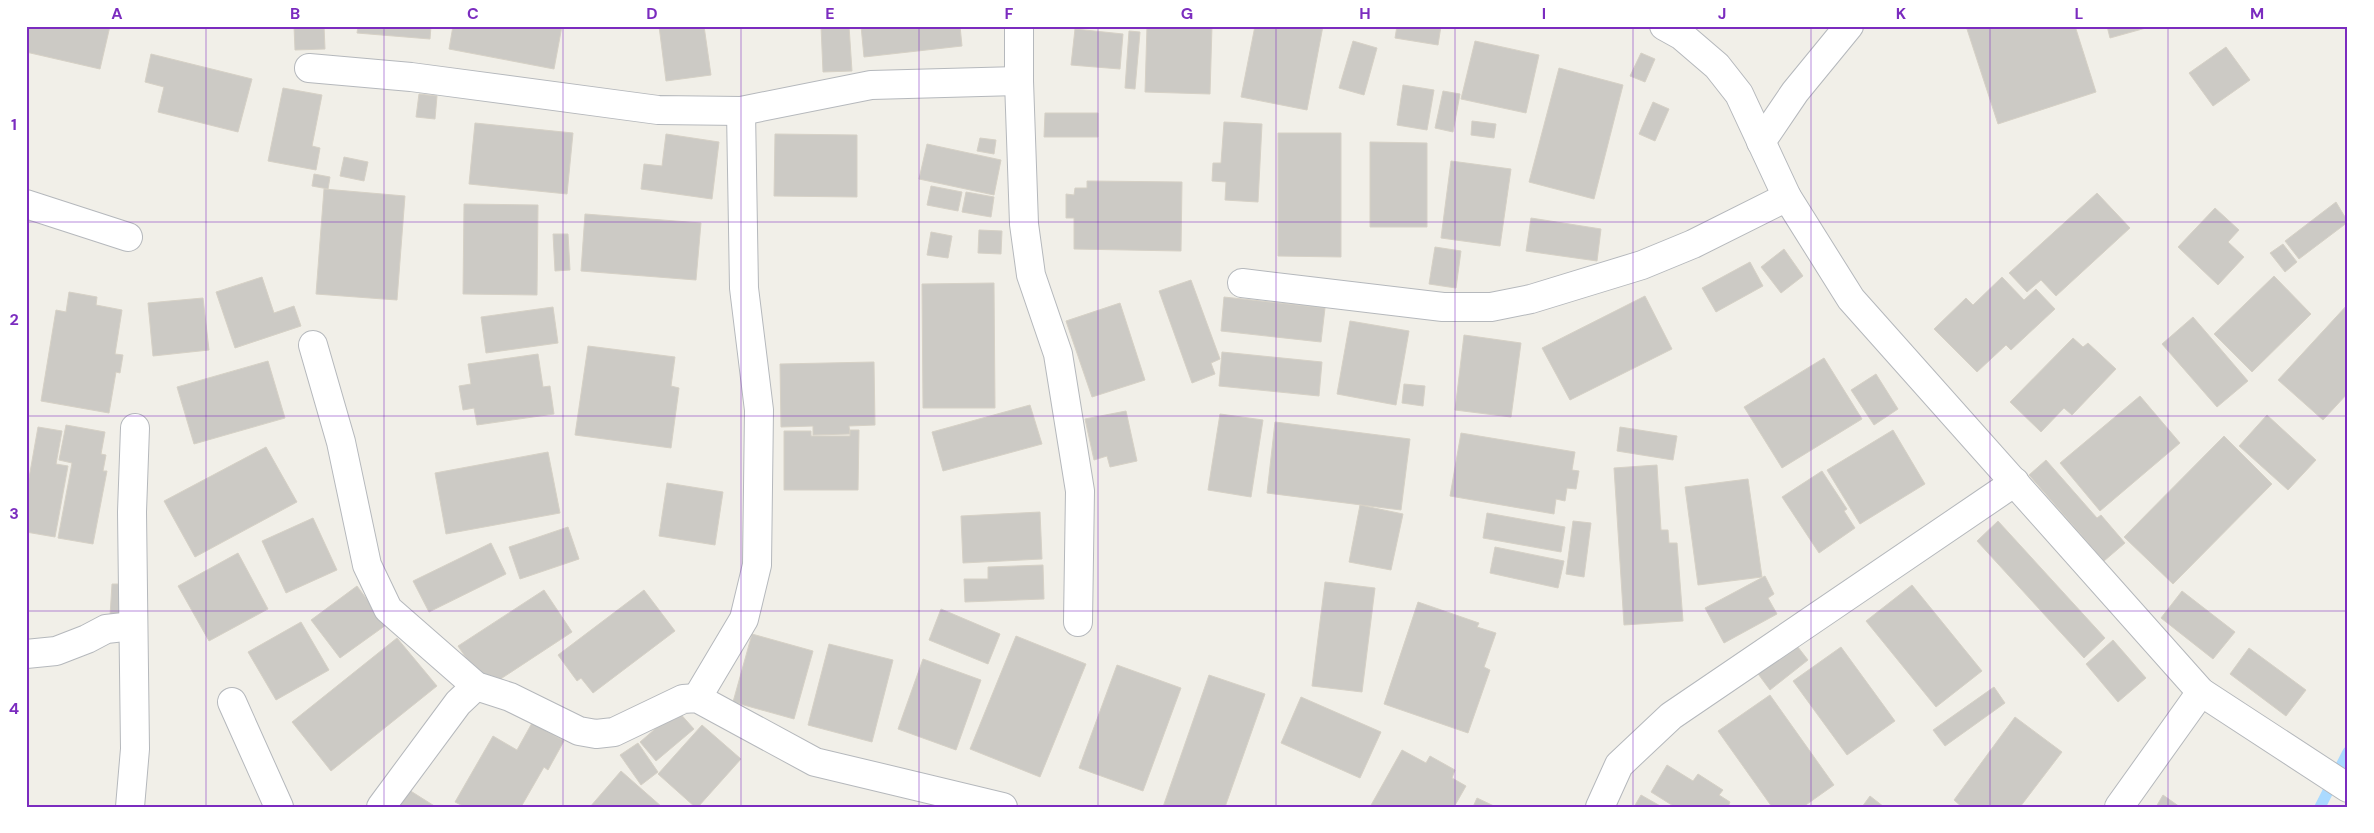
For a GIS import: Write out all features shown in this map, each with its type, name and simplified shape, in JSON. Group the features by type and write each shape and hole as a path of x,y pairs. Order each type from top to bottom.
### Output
{"street":[{"path":"1019,26 1019,81 1027,260 1058,354 1080,492 1078,622"},
{"path":"1664,26 1682,36 1717,66 1739,94 1787,197 1851,299 2201,692 2348,788"},
{"path":"1761,142 1795,92 1849,26"},
{"path":"309,68 411,77 658,110 741,111 871,85 1019,81"},
{"path":"697,698 744,619 758,565 759,410 744,288 741,111"},
{"path":"1242,283 1443,307 1491,307 1531,299 1642,265 1693,244 1787,197"},
{"path":"26,204 128,237"},
{"path":"313,345 341,442 367,565 371,574 388,609 476,686 510,697 579,731 596,734 614,732 683,699 697,698 815,762 1003,807"},
{"path":"130,807 135,749 132,512 135,428"},
{"path":"1600,807 1619,765 1671,716 2015,482"},
{"path":"26,654 56,651 87,639 106,629 133,626"},
{"path":"381,807 458,703 476,686"},
{"path":"2119,807 2201,692"},
{"path":"232,702 280,807"}],"building":[{"path":"26,26 110,26 100,69 26,52"},
{"path":"294,26 324,26 325,49 295,50"},
{"path":"358,26 431,26 430,39 357,33"},
{"path":"453,26 562,26 554,69 449,49"},
{"path":"659,26 704,26 711,75 666,81"},
{"path":"821,26 849,26 852,71 823,72"},
{"path":"861,26 960,26 962,46 864,57"},
{"path":"1147,26 1212,26 1210,94 1145,92"},
{"path":"1255,26 1323,26 1307,110 1241,97"},
{"path":"1397,26 1441,26 1438,45 1395,38"},
{"path":"1966,26 2075,26 2096,92 1998,124"},
{"path":"2107,26 2153,26 2110,38"},
{"path":"1075,29 1123,34 1120,69 1071,65"},
{"path":"1129,31 1140,32 1135,89 1125,88"},
{"path":"1353,41 1377,48 1364,95 1339,88"},
{"path":"1475,41 1539,55 1526,113 1461,99"},
{"path":"2226,47 2250,80 2213,106 2189,73"},
{"path":"1641,53 1655,59 1645,82 1630,76"},
{"path":"151,54 252,79 238,132 158,112 164,87 145,82"},
{"path":"1559,68 1623,85 1594,199 1529,182"},
{"path":"1403,85 1434,90 1427,130 1397,125"},
{"path":"283,88 322,95 312,146 320,148 316,170 268,161"},
{"path":"1443,91 1460,94 1453,132 1435,128"},
{"path":"419,94 437,96 435,119 416,117"},
{"path":"1653,102 1669,109 1655,141 1639,134"},
{"path":"1045,113 1098,113 1098,137 1044,137"},
{"path":"1472,121 1496,124 1494,138 1471,135"},
{"path":"1224,122 1262,124 1258,202 1225,200 1226,182 1212,181 1213,163 1221,163"},
{"path":"475,123 573,133 567,194 469,184"},
{"path":"1278,133 1341,133 1341,257 1278,256"},
{"path":"666,134 719,142 712,199 641,189 644,164 662,166"},
{"path":"775,134 857,135 857,197 774,196"},
{"path":"980,138 996,140 994,154 977,151"},
{"path":"1370,142 1427,143 1427,227 1370,227"},
{"path":"927,144 1001,160 994,195 919,179"},
{"path":"344,157 368,162 364,181 340,176"},
{"path":"1451,161 1511,169 1500,246 1441,238"},
{"path":"314,174 330,177 328,189 312,186"},
{"path":"1087,181 1182,182 1181,251 1074,249 1074,218 1066,218 1066,194 1074,195 1075,188 1087,188"},
{"path":"931,186 962,192 958,211 927,205"},
{"path":"324,189 405,196 397,300 316,294"},
{"path":"966,192 994,197 991,217 962,212"},
{"path":"2097,193 2130,228 2056,296 2041,280 2027,292 2009,273"},
{"path":"2336,202 2348,222 2299,259 2285,241"},
{"path":"464,204 538,205 537,295 463,294"},
{"path":"2215,208 2239,230 2228,242 2244,257 2218,285 2178,247"},
{"path":"585,214 701,223 696,280 581,271"},
{"path":"1531,218 1601,229 1597,261 1526,251"},
{"path":"979,230 1002,231 1001,254 978,253"},
{"path":"931,232 952,236 948,258 927,255"},
{"path":"553,234 568,234 570,270 555,271"},
{"path":"2283,244 2297,262 2285,272 2270,253"},
{"path":"1435,247 1461,251 1456,288 1429,284"},
{"path":"1784,249 1803,276 1781,293 1761,267"},
{"path":"1750,262 1763,286 1716,312 1702,288"},
{"path":"2274,276 2311,314 2252,372 2214,334"},
{"path":"262,277 274,313 294,306 301,326 235,348 216,292"},
{"path":"2002,277 2024,300 2036,289 2055,309 2011,350 2006,345 1977,372 1934,329 1966,298 1973,305"},
{"path":"1191,280 1220,359 1211,363 1215,374 1192,383 1159,291"},
{"path":"994,283 995,408 923,408 922,284"},
{"path":"69,292 97,297 96,305 122,310 115,354 123,355 120,373 116,372 109,413 41,401 56,310 66,312"},
{"path":"1645,296 1672,349 1570,400 1542,348"},
{"path":"1224,297 1325,308 1321,342 1221,331"},
{"path":"203,298 209,350 153,356 148,303"},
{"path":"1120,303 1145,380 1092,397 1066,321"},
{"path":"2348,304 2348,393 2323,420 2278,380"},
{"path":"553,307 558,343 486,353 481,317"},
{"path":"2193,317 2248,381 2217,407 2162,344"},
{"path":"1350,321 1409,331 1396,405 1337,394"},
{"path":"1464,335 1521,343 1511,417 1455,410"},
{"path":"2073,338 2083,347 2088,343 2116,369 2072,415 2064,408 2041,432 2010,402"},
{"path":"588,346 675,357 671,386 679,388 671,448 575,435"},
{"path":"1222,352 1322,362 1319,396 1219,386"},
{"path":"538,354 543,387 550,386 554,414 477,425 474,408 463,410 459,386 471,384 468,364"},
{"path":"1824,358 1862,419 1782,468 1744,407"},
{"path":"268,361 285,418 194,444 177,387"},
{"path":"874,362 875,425 849,426 850,434 813,435 813,426 781,427 780,364"},
{"path":"1876,374 1898,409 1874,425 1851,390"},
{"path":"1404,384 1425,386 1423,406 1402,403"},
{"path":"2140,396 2180,443 2100,511 2060,463"},
{"path":"1030,405 1042,444 943,471 932,432"},
{"path":"1126,411 1137,461 1110,467 1107,456 1094,460 1085,419"},
{"path":"1220,414 1263,420 1251,497 1208,490"},
{"path":"2267,415 2316,460 2288,490 2239,446"},
{"path":"1275,422 1410,439 1401,510 1267,493"},
{"path":"66,425 105,432 101,454 106,455 103,471 107,471 93,544 58,538 72,463 59,460"},
{"path":"38,427 62,431 56,464 68,466 55,537 26,532 26,495"},
{"path":"1620,427 1677,436 1673,460 1617,451"},
{"path":"850,430 859,430 858,490 784,490 784,431 811,431 811,436 850,436"},
{"path":"1893,430 1925,484 1860,524 1827,470"},
{"path":"1461,433 1575,452 1572,470 1579,471 1576,489 1567,488 1565,501 1556,499 1554,514 1450,496"},
{"path":"2224,436 2272,484 2173,584 2124,537"},
{"path":"266,447 297,502 195,557 164,501"},
{"path":"548,452 560,513 446,534 435,473"},
{"path":"2046,460 2097,518 2101,515 2125,543 2104,561 2029,475"},
{"path":"1657,465 1661,530 1668,530 1669,543 1677,543 1683,621 1624,625 1614,468"},
{"path":"1822,471 1847,509 1844,511 1855,528 1819,553 1782,497"},
{"path":"1748,479 1762,577 1698,585 1685,487"},
{"path":"667,483 723,492 715,545 659,536"},
{"path":"1360,505 1403,514 1391,570 1349,562"},
{"path":"1040,512 1042,559 963,563 961,516"},
{"path":"1487,513 1565,527 1561,552 1483,538"},
{"path":"313,518 337,570 286,593 262,541"},
{"path":"1573,521 1591,523 1584,577 1566,574"},
{"path":"1998,521 2105,638 2084,658 1977,541"},
{"path":"568,527 579,559 520,579 509,547"},
{"path":"491,543 506,574 429,612 413,581"},
{"path":"1495,547 1564,561 1558,588 1490,573"},
{"path":"238,553 268,609 209,641 178,586"},
{"path":"1043,565 1044,599 965,602 964,579 988,579 988,567"},
{"path":"1765,576 1774,594 1768,598 1777,614 1724,643 1705,608"},
{"path":"1325,582 1375,588 1362,692 1312,686"},
{"path":"112,584 122,584 121,617 110,616"},
{"path":"1912,585 1982,671 1936,707 1866,621"},
{"path":"357,586 386,625 340,658 311,620"},
{"path":"544,590 572,632 493,684 481,680 458,646"},
{"path":"644,590 675,631 593,693 581,678 577,681 558,655"},
{"path":"2182,591 2235,632 2213,659 2161,618"},
{"path":"1418,602 1479,623 1477,627 1496,633 1484,667 1490,670 1468,733 1384,704"},
{"path":"941,609 1000,634 988,664 929,640"},
{"path":"301,622 329,670 276,700 248,652"},
{"path":"752,634 813,651 794,719 733,702"},
{"path":"1016,636 1086,664 1040,777 970,749"},
{"path":"397,638 437,686 331,771 292,722"},
{"path":"2113,640 2146,678 2118,702 2086,664"},
{"path":"1794,642 1808,660 1770,690 1756,671"},
{"path":"829,644 893,660 872,742 808,725"},
{"path":"1841,647 1895,721 1847,755 1793,681"},
{"path":"2249,648 2306,690 2286,716 2230,674"},
{"path":"923,659 981,680 956,750 898,729"},
{"path":"1117,665 1181,688 1143,791 1079,768"},
{"path":"1209,675 1265,694 1225,807 1163,807"},
{"path":"1994,687 2005,703 1945,746 1933,730"},
{"path":"1770,695 1834,785 1803,807 1772,807 1718,731"},
{"path":"1301,697 1381,732 1360,778 1281,743"},
{"path":"677,710 694,729 656,761 640,742"},
{"path":"2015,717 2062,752 2020,807 1962,807 1954,800"},
{"path":"532,723 564,741 548,770 544,767 521,807 465,807 455,802 493,736 517,750"},
{"path":"702,725 741,759 698,807 695,807 658,774"},
{"path":"638,743 658,772 641,785 620,755"},
{"path":"1402,750 1426,763 1430,756 1455,770 1452,778 1466,786 1454,807 1370,807"},
{"path":"1667,765 1693,781 1698,774 1723,790 1719,795 1730,802 1728,807 1675,807 1651,792"},
{"path":"621,771 662,807 590,807"},
{"path":"409,790 436,807 398,807"},
{"path":"1641,795 1662,807 1634,807"},
{"path":"2163,795 2180,807 2156,807"},
{"path":"1870,796 1884,807 1862,807"},
{"path":"1477,798 1496,807 1473,807"}],"waterway":[{"path":"2320,807 2348,752"}]}
